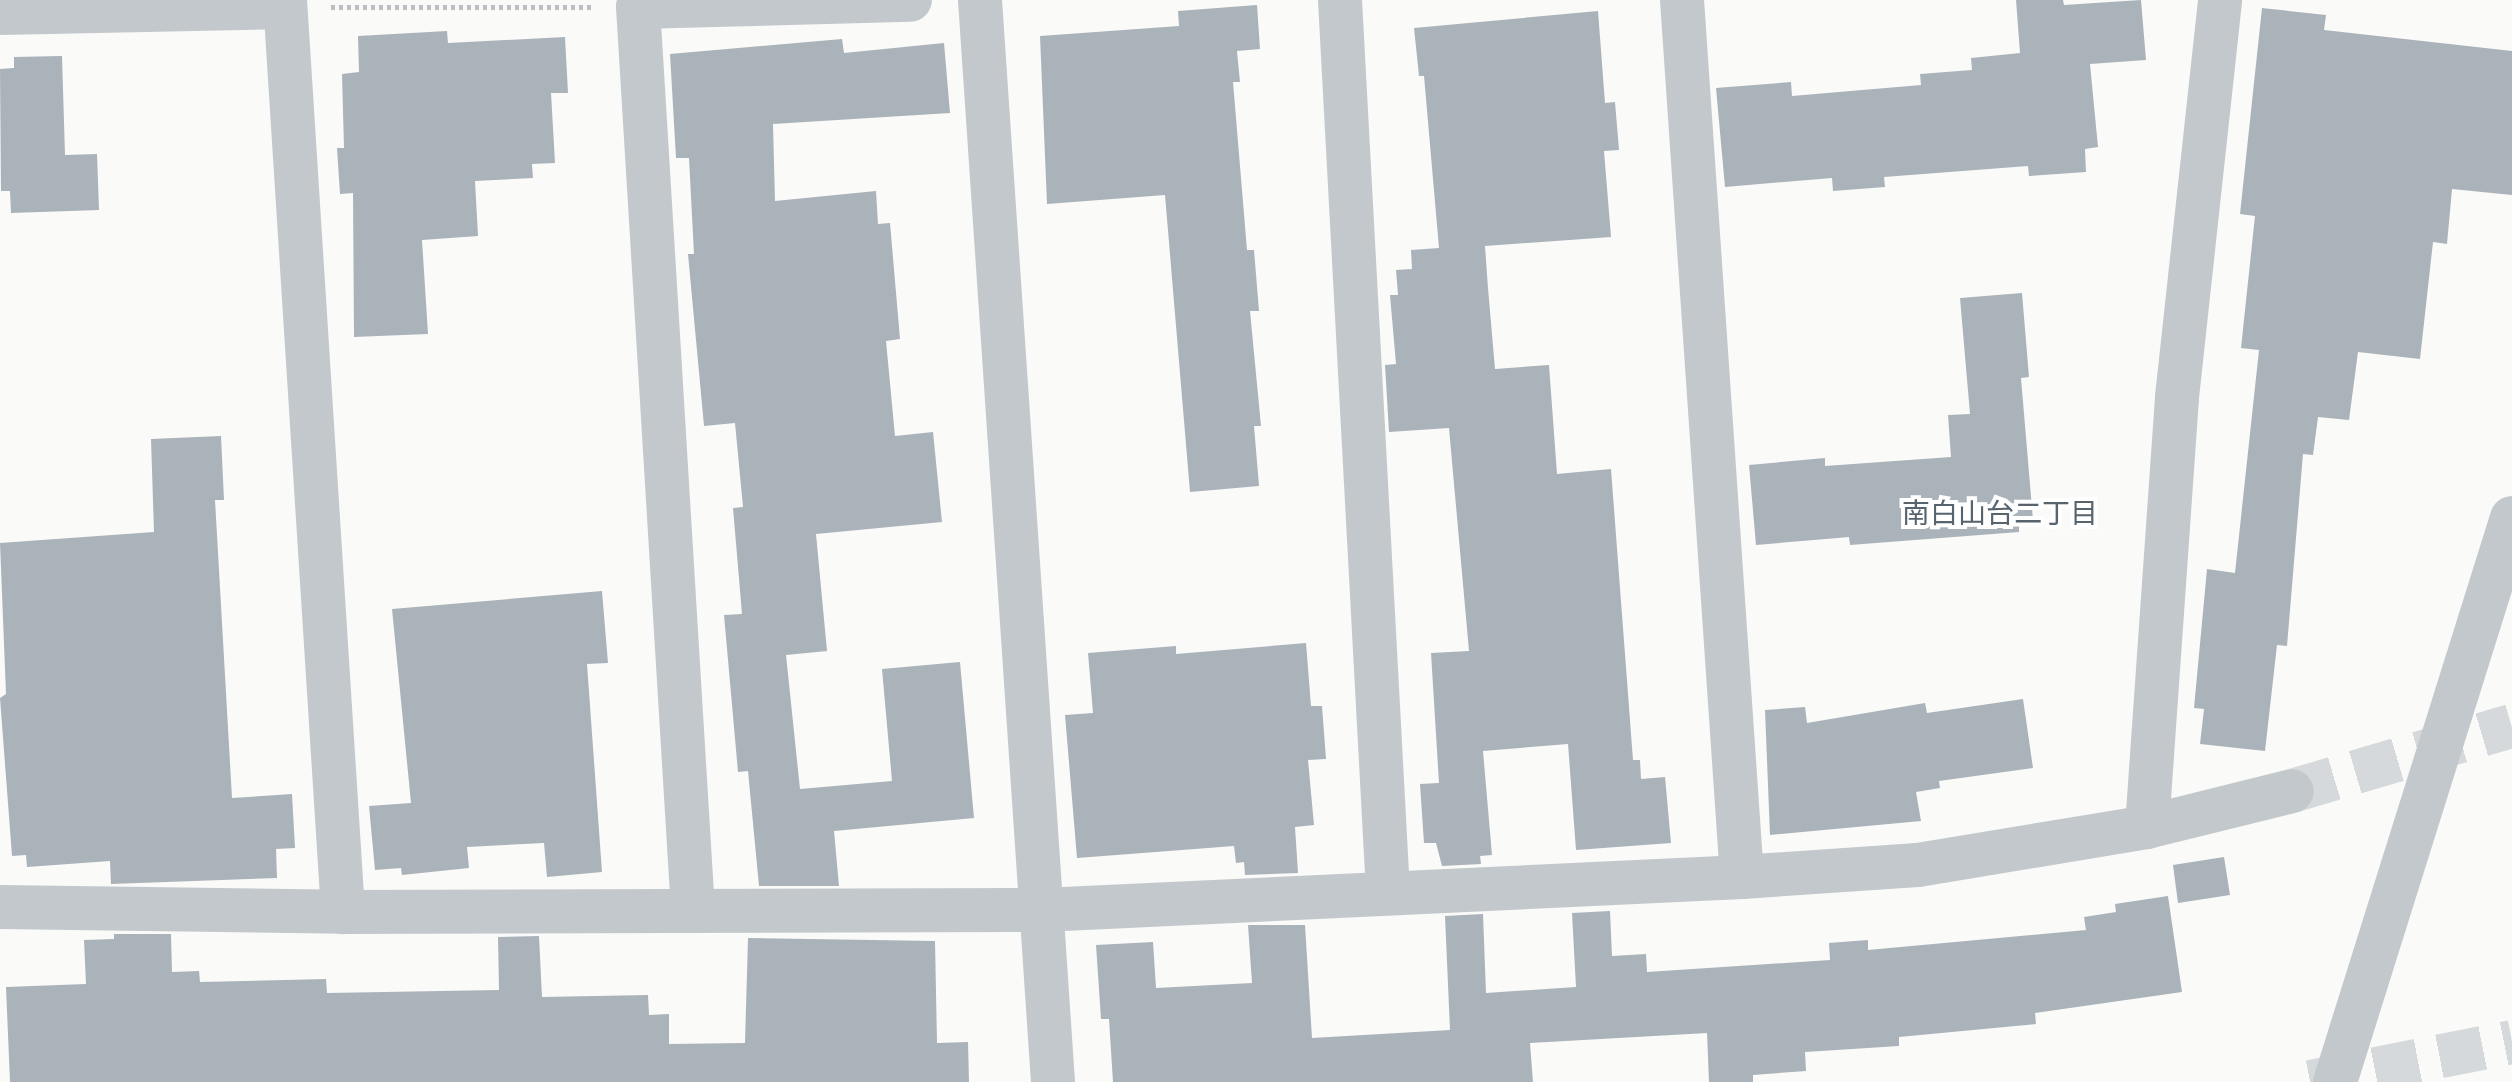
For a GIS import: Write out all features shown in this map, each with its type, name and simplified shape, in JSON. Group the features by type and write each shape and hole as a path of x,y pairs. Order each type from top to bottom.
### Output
{"street":[{"path":"693,911 638,7 910,0"},
{"path":"980,0 1053,1082"},
{"path":"1340,0 1388,892"},
{"path":"1682,0 1742,877"},
{"path":"2147,827 2177,397 2220,0"},
{"path":"0,13 285,4 343,912"},
{"path":"2335,1082 2512,518"},
{"path":"0,907 343,912 1042,910 1742,877 1918,865 2147,827 2292,791"}],"path":[{"path":"285,4 638,7"}],"building":[{"path":"2016,0 2063,0 2064,5 2141,0 2146,60 2090,64 2098,147 2085,149 2086,172 2029,176 2028,166 1884,177 1885,187 1833,191 1832,178 1725,187 1716,88 1791,82 1792,96 1921,85 1920,74 1972,70 1971,58 2020,53"},
{"path":"1257,5 1260,49 1237,51 1240,82 1233,82 1247,250 1254,250 1259,311 1250,311 1261,426 1254,426 1259,486 1190,492 1165,195 1047,204 1040,36 1179,26 1178,11"},
{"path":"2262,8 2326,15 2324,30 2512,51 2512,195 2452,189 2447,244 2433,242 2420,359 2358,352 2349,420 2318,417 2313,455 2303,454 2287,646 2277,645 2265,751 2200,744 2204,709 2194,708 2207,569 2235,573 2259,350 2241,348 2255,216 2240,214"},
{"path":"1598,11 1605,103 1615,102 1619,150 1604,151 1611,237 1485,246 1495,369 1549,365 1557,474 1611,469 1633,760 1640,760 1641,779 1665,777 1671,843 1576,850 1568,744 1483,751 1492,855 1480,856 1481,864 1442,866 1436,843 1424,843 1420,784 1439,783 1431,653 1469,651 1449,428 1389,432 1385,365 1396,364 1390,295 1398,295 1396,270 1412,269 1411,250 1439,248 1424,76 1419,76 1414,28"},
{"path":"447,31 448,43 565,37 568,93 551,93 555,163 532,164 533,178 475,181 478,236 422,240 428,334 354,337 353,193 340,194 337,148 344,148 342,74 359,72 358,36"},
{"path":"842,39 844,53 944,43 950,113 773,124 775,201 876,191 878,224 890,223 900,339 886,341 895,436 933,432 942,522 816,534 827,651 786,655 800,789 892,781 882,669 960,662 974,818 834,831 839,886 759,886 748,771 738,772 724,615 742,614 733,508 743,507 735,423 704,426 688,254 694,254 689,158 676,158 670,54"},
{"path":"62,56 65,155 97,154 99,210 11,213 10,191 1,191 0,69 14,68 14,57"},
{"path":"2022,293 2029,377 2021,378 2033,520 2019,521 2019,532 1850,545 1849,537 1756,545 1749,465 1825,458 1825,466 1951,457 1948,415 1970,414 1960,298"},
{"path":"221,436 224,500 215,500 232,798 292,794 295,848 276,849 277,878 111,884 110,861 27,867 26,855 12,856 0,698 6,694 0,543 154,532 151,439"},
{"path":"602,591 608,663 587,664 602,872 547,877 544,843 467,847 469,868 402,875 401,868 375,870 369,806 411,803 392,609"},
{"path":"1306,643 1311,706 1322,706 1326,759 1308,760 1314,825 1295,827 1298,873 1245,875 1244,862 1236,863 1234,846 1077,858 1065,715 1093,713 1088,653 1176,646 1176,654"},
{"path":"2023,699 2033,768 1939,781 1940,788 1916,792 1921,821 1770,835 1765,710 1805,707 1807,723 1925,703 1927,713"},
{"path":"2224,857 2230,895 2178,903 2173,865"},
{"path":"2168,896 2182,992 2035,1013 2036,1024 1899,1037 1899,1046 1805,1052 1806,1071 1753,1075 1753,1082 1709,1082 1707,1033 1530,1043 1533,1082 1113,1082 1109,1019 1101,1019 1096,945 1153,942 1156,988 1252,983 1248,925 1305,925 1312,1038 1450,1030 1445,916 1483,914 1486,993 1576,987 1572,913 1610,911 1612,956 1646,954 1647,972 1830,960 1829,943 1868,940 1868,950 2086,930 2084,917 2116,912 2115,904"},
{"path":"114,934 171,934 172,972 199,971 200,982 326,979 327,993 499,990 498,937 539,936 542,997 648,995 649,1015 669,1014 669,1044 745,1043 748,938 935,941 937,1043 968,1042 969,1082 10,1082 6,987 86,984 84,940 114,939"}],"tunnel":[{"path":"2292,791 2512,726"},
{"path":"2310,1082 2512,1042"}],"district":[{"name":"南白山台二丁目","path":"2000,516"}]}
